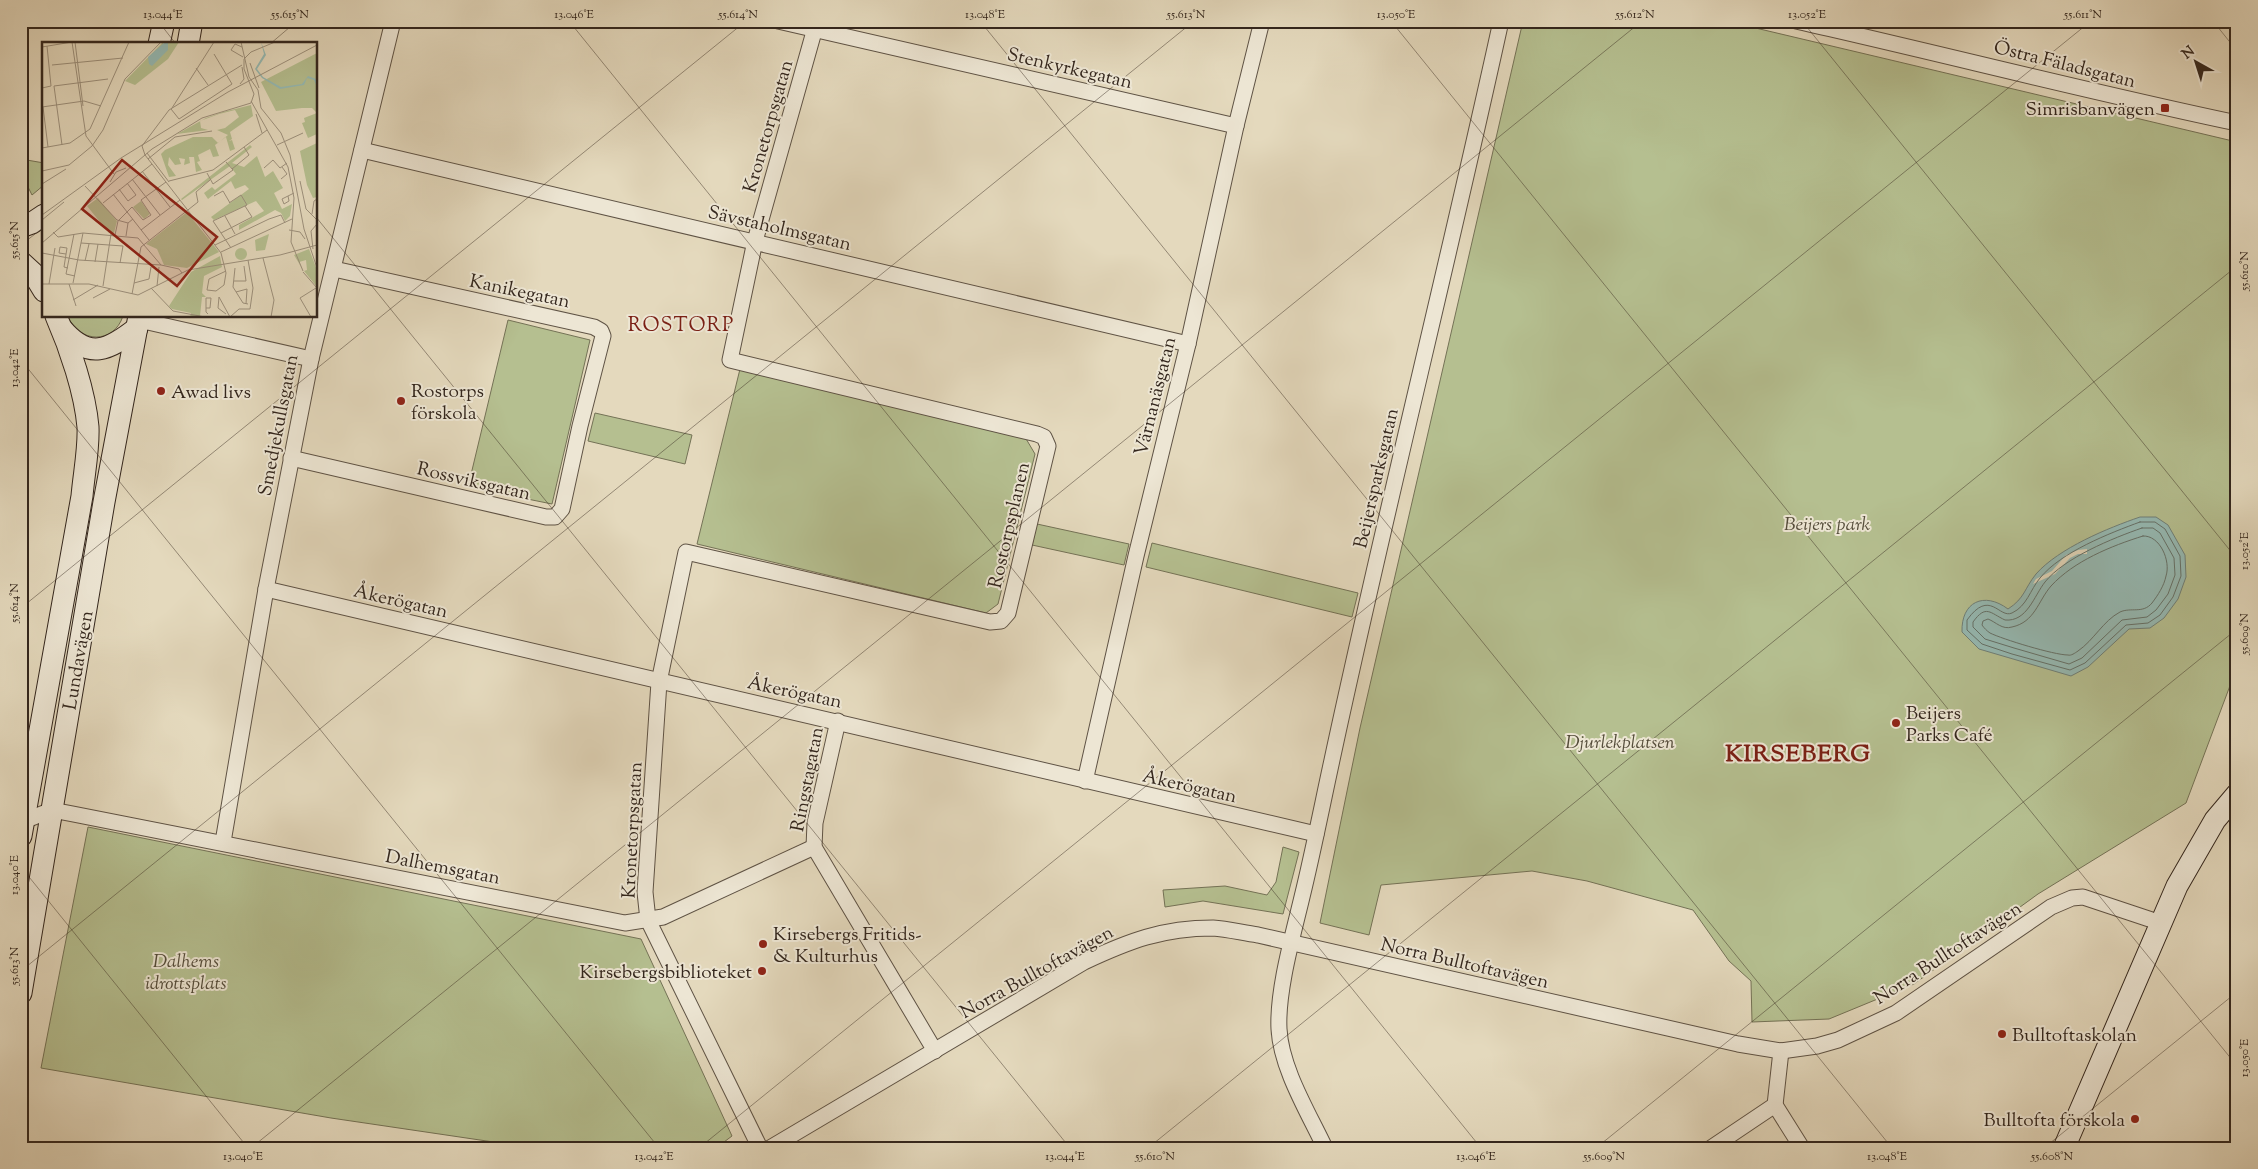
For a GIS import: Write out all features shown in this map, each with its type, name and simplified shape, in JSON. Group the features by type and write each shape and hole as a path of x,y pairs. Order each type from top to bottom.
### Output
{"main road":[{"path":"159,42 164,21"},
{"path":"188,42 192,21"},
{"path":"21,226 32,223 42,216"},
{"path":"21,262 33,273 42,288"},
{"name":"Lundavägen","path":"58,322 73,342 86,348 101,349 117,343 138,322"},
{"name":"Lundavägen","path":"22,827 82,496 87,453 88,427 82,397 58,322"},
{"name":"Lundavägen","path":"21,993 104,502 138,322"},
{"path":"2064,1148 2161,923 2195,853 2215,820 2237,794"}],"street":[{"name":"Smedjekullsgatan","path":"223,842 266,589 311,359 393,21"},
{"name":"Stenkyrkegatan","path":"778,21 816,26 1236,126"},
{"name":"Värnanäsgatan","path":"1085,781 1136,556 1188,344 1236,126 1262,21"},
{"name":"Beijersparksgatan","path":"1325,1148 1286,1063 1280,1041 1280,1003 1291,944 1364,612 1460,210 1501,21"},
{"name":"Östra Fäladsgatan","path":"1796,21 1867,28 2165,108 2237,123"},
{"name":"Kronetorpsgatan","path":"730,360 755,241 816,26"},
{"name":"Sävstaholmsgatan","path":"362,150 1188,344"},
{"name":"Kanikegatan","path":"334,269 594,327 601,331 603,336 580,426"},
{"path":"138,322 311,359"},
{"name":"Rostorpsplanen","path":"686,552 990,622 1001,621 1008,613 1048,446 1044,437 1037,434 730,360"},
{"name":"Rossviksgatan","path":"291,458 546,517 555,517 562,509 580,426"},
{"name":"Kronetorpsgatan","path":"686,552 659,682 645,892 648,920 760,1148"},
{"name":"Åkerögatan","path":"266,589 1316,834"},
{"name":"Ringstagatan","path":"838,721 815,823 814,847 935,1051"},
{"path":"22,827 52,810"},
{"name":"Dalhemsgatan","path":"52,810 223,842 625,923 663,917 814,847"},
{"name":"Norra Bulltoftavägen","path":"770,1148 1084,962 1131,941 1163,932 1214,928 1258,935 1721,1040 1781,1051 1816,1046 1838,1040 1896,1013 2051,908 2072,898 2093,898 2161,923"},
{"path":"1781,1051 1775,1105 1802,1148"},
{"path":"1712,1148 1775,1105"}],"green space":[{"name":"Beijers park","path":"1523,21 1726,21 2237,142 2237,667 2186,803 2038,894 1914,984 1829,1019 1752,1022 1751,981 1729,961 1693,910 1587,881 1532,871 1381,885 1369,935 1320,923 1360,728"},
{"path":"21,159 42,163 42,187 32,195 21,173"},
{"path":"69,318 122,318 119,325 105,336 88,336 80,332"},
{"path":"508,320 590,340 552,504 468,487"},
{"path":"740,369 1025,437 1035,454 998,604 986,613 697,544"},
{"path":"595,413 692,435 685,464 588,441"},
{"path":"1037,524 1129,544 1124,565 1032,545"},
{"path":"1152,543 1358,593 1352,617 1146,567"},
{"name":"Dalhems idrottsplats","path":"88,827 641,939 732,1136 716,1148 534,1148 331,1118 41,1068"},
{"path":"1283,847 1299,852 1283,914 1203,901 1165,907 1163,890 1225,886 1267,895 1276,882"}],"water":[{"path":"2140,517 2156,517 2168,525 2185,555 2186,577 2178,599 2164,618 2150,628 2129,629 2088,667 2071,676 1979,649 1962,632 1965,613 1976,602 1983,600 1991,601 2008,609 2021,597 2036,574 2057,556 2099,533"}],"pier":[{"path":"2087,549 2087,554 2078,554 2070,558 2055,574 2033,584 2036,579 2052,571 2066,555 2078,550"}],"place":[{"name":"Simrisbanvägen","path":"2165,108"},
{"name":"Awad livs","path":"161,391"},
{"name":"Rostorps förskola","path":"401,401"},
{"name":"Beijers Parks Café","path":"1896,723"},
{"name":"Kirsebergs Fritids- & Kulturhus","path":"763,944"},
{"name":"Kirsebergsbiblioteket","path":"762,971"},
{"name":"Bulltoftaskolan","path":"2002,1034"},
{"name":"Bulltofta förskola","path":"2135,1119"}],"district":[{"name":"ROSTORP","path":"681,324"},
{"name":"KIRSEBERG","path":"1798,753"}],"park label":[{"name":"Djurlekplatsen","path":"1620,741"}]}
